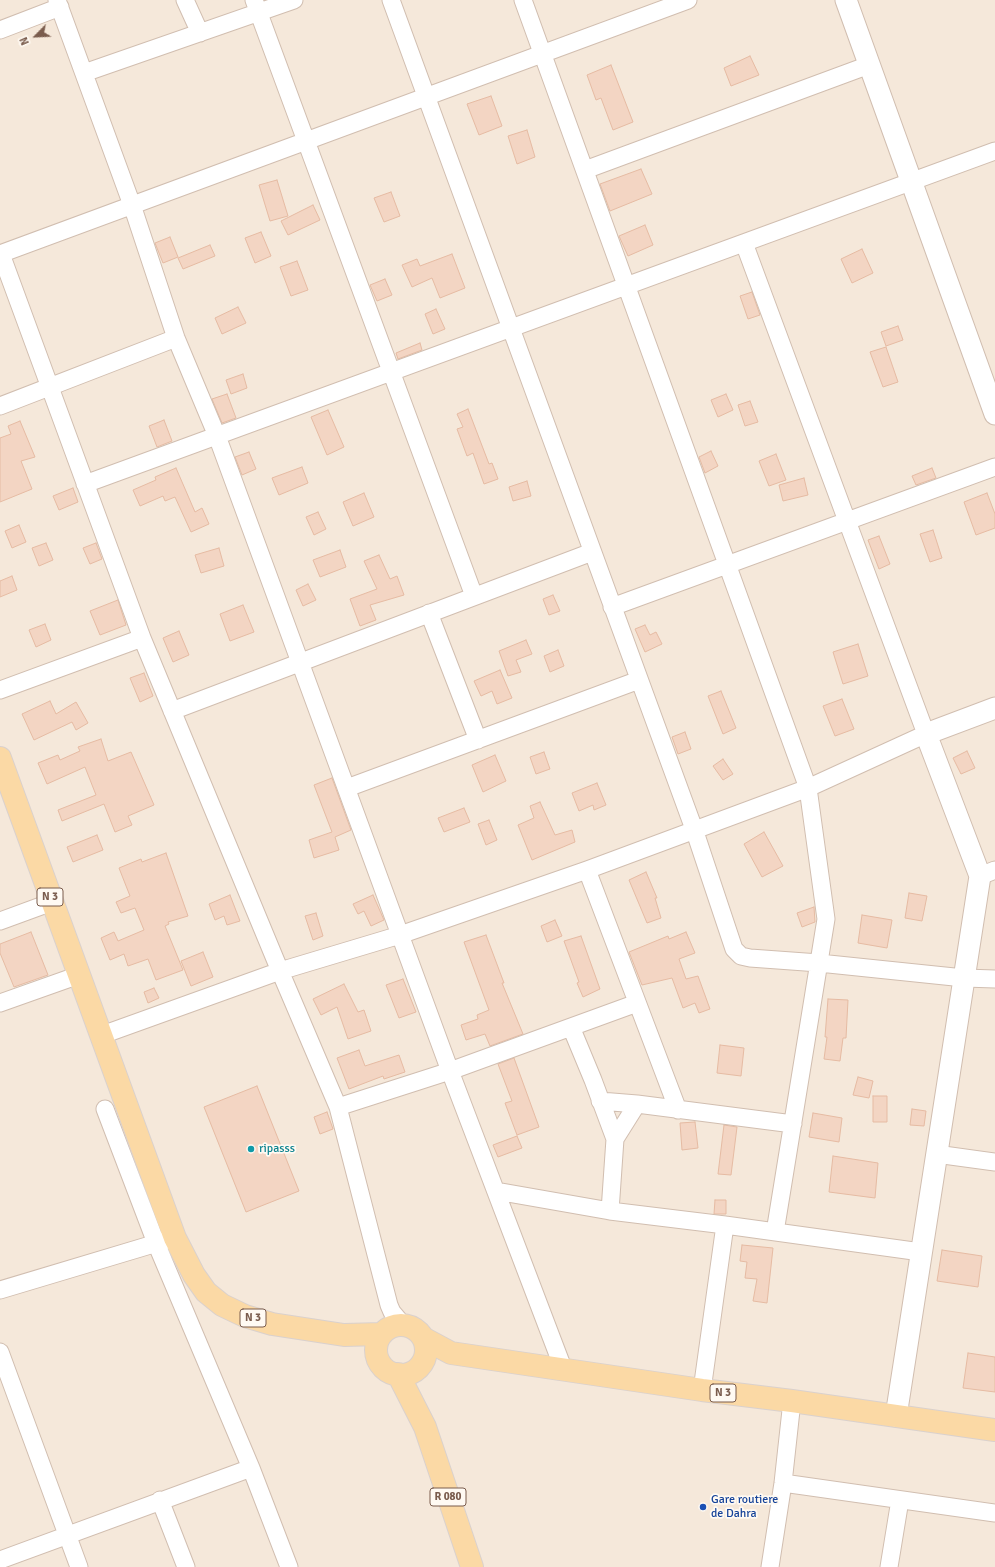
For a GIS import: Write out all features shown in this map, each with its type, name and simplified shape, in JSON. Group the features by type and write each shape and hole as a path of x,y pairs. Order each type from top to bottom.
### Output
{"main road":[{"name":"N 3","path":"0,758 4,783 52,902 102,1035 166,1240 185,1259 206,1292 222,1305 245,1316 272,1324 344,1335 391,1329"},
{"path":"422,1363 408,1374 398,1374 387,1370 379,1360 377,1346 391,1329 413,1328 423,1338 426,1352 422,1363 421,1400 425,1427"},
{"name":"N 3","path":"344,1335 361,1345 379,1360"},
{"name":"N 3","path":"423,1338 451,1353 563,1368 702,1390 792,1401 995,1430"},
{"name":"N 3","path":"422,1363 451,1353"},
{"path":"398,1374 425,1427"},
{"name":"R 080","path":"425,1427 472,1567"}],"street":[{"path":"185,0 200,33"},
{"path":"84,73 200,33 256,6 294,0"},
{"path":"391,0 694,829 734,949 741,956 750,958 819,963 964,978 995,979"},
{"path":"523,0 808,788 826,919 775,1232"},
{"path":"391,1329 392,1312 338,1107 280,972 142,638 0,254 688,0"},
{"path":"846,0 995,414"},
{"path":"0,30 58,4 132,205 176,338 217,436 450,1071 563,1368"},
{"path":"256,6 474,596"},
{"path":"585,170 870,66"},
{"path":"85,484 995,152"},
{"path":"744,243 926,734 987,873 964,978 896,1416"},
{"path":"0,406 176,338"},
{"path":"612,607 995,467"},
{"path":"172,711 300,661 592,552"},
{"path":"429,613 478,740"},
{"path":"0,690 142,638"},
{"path":"347,788 639,680"},
{"path":"102,1035 280,972 400,935 587,870 694,829 808,788 926,734 995,708"},
{"path":"587,870 678,1110"},
{"path":"0,921 52,902"},
{"path":"0,1004 79,975"},
{"path":"338,1107 450,1071 637,1003"},
{"path":"571,1026 615,1139 610,1211"},
{"path":"600,1101 637,1104 793,1124"},
{"path":"615,1139 637,1104"},
{"path":"105,1110 166,1240 289,1567"},
{"path":"936,1154 995,1162"},
{"path":"496,1191 610,1211 921,1252"},
{"path":"702,1390 725,1225"},
{"path":"0,1290 166,1240"},
{"path":"0,1352 79,1567"},
{"path":"770,1567 783,1483 792,1401"},
{"path":"0,1560 160,1500 251,1468"},
{"path":"783,1483 995,1513"},
{"path":"160,1500 186,1567"},
{"path":"889,1567 900,1500"}],"shaded area":[{"path":"0,0 995,0 995,1567 0,1567"}],"building":[{"path":"750,56 759,75 731,86 724,68"},
{"path":"611,65 633,122 613,130 601,98 596,100 587,75"},
{"path":"491,96 502,126 479,135 467,104"},
{"path":"527,130 535,157 517,164 508,136"},
{"path":"641,169 652,194 610,211 600,184"},
{"path":"277,180 288,216 270,221 259,185"},
{"path":"391,192 400,216 384,222 374,198"},
{"path":"313,205 320,220 288,235 281,221"},
{"path":"645,225 653,245 628,256 619,236"},
{"path":"261,232 271,256 255,263 245,238"},
{"path":"170,237 178,257 163,263 155,243"},
{"path":"210,245 215,256 183,269 178,258"},
{"path":"862,249 873,273 852,283 841,259"},
{"path":"452,254 465,288 440,298 432,278 412,287 402,265 417,259 420,266"},
{"path":"297,261 308,290 291,296 280,267"},
{"path":"385,279 392,295 377,301 370,285"},
{"path":"752,292 760,315 748,319 740,296"},
{"path":"238,307 246,323 222,334 215,318"},
{"path":"436,309 445,329 433,334 425,314"},
{"path":"898,326 903,340 886,346 881,332"},
{"path":"420,343 422,350 398,359 396,353"},
{"path":"886,347 898,382 883,387 870,352"},
{"path":"243,374 247,388 231,394 226,380"},
{"path":"227,394 236,418 222,423 212,399"},
{"path":"726,394 733,410 718,417 711,400"},
{"path":"750,401 758,422 745,426 738,405"},
{"path":"468,409 489,464 492,463 498,479 484,484 473,453 467,456 457,429 463,427 457,414"},
{"path":"328,410 344,447 327,455 311,417"},
{"path":"164,420 172,441 157,447 149,426"},
{"path":"20,421 35,457 21,461 32,489 0,502 0,438 11,434 8,426"},
{"path":"711,451 718,466 705,473 699,457"},
{"path":"249,452 256,469 242,475 235,457"},
{"path":"776,454 786,480 769,486 759,461"},
{"path":"302,467 308,483 279,495 272,478"},
{"path":"176,468 195,512 202,508 209,524 191,532 175,497 165,501 163,496 140,506 133,490 156,480 155,477"},
{"path":"932,468 936,478 916,485 912,476"},
{"path":"804,478 808,495 783,501 779,485"},
{"path":"527,481 531,496 513,501 509,487"},
{"path":"73,488 78,502 59,510 53,496"},
{"path":"364,493 374,517 353,526 343,502"},
{"path":"987,493 995,514 995,528 976,535 964,502"},
{"path":"318,512 326,529 314,535 306,517"},
{"path":"19,525 26,542 12,548 5,531"},
{"path":"933,530 942,558 930,562 920,534"},
{"path":"879,536 890,564 879,569 868,540"},
{"path":"46,543 53,560 39,566 32,548"},
{"path":"96,543 102,559 90,564 83,548"},
{"path":"219,548 224,566 201,573 195,555"},
{"path":"340,550 346,567 320,577 313,560"},
{"path":"379,555 390,579 397,576 404,595 370,605 376,620 360,626 350,599 377,589 364,561"},
{"path":"12,576 17,590 0,597 0,581"},
{"path":"308,584 316,600 303,606 296,590"},
{"path":"553,595 560,611 549,615 543,599"},
{"path":"118,600 126,625 100,635 90,611"},
{"path":"243,605 254,632 230,641 220,614"},
{"path":"45,624 51,640 36,647 29,630"},
{"path":"645,625 650,635 656,632 662,644 645,652 635,629"},
{"path":"179,631 189,655 173,662 163,638"},
{"path":"526,640 532,654 516,660 521,672 508,676 499,651"},
{"path":"858,644 868,676 843,684 833,652"},
{"path":"558,650 564,666 550,672 544,656"},
{"path":"500,670 512,698 497,704 492,691 481,696 474,681"},
{"path":"144,673 153,696 140,702 130,678"},
{"path":"721,691 736,728 723,734 708,696"},
{"path":"842,699 854,729 835,736 823,706"},
{"path":"50,701 56,714 76,702 88,723 76,730 72,722 34,740 22,714"},
{"path":"685,732 691,749 678,754 672,737"},
{"path":"101,739 108,761 131,752 154,805 128,816 132,825 115,832 104,804 62,821 58,810 96,795 85,767 47,784 38,763 58,755 60,760 80,751 78,747"},
{"path":"967,751 975,768 961,774 953,758"},
{"path":"544,752 550,769 536,774 530,757"},
{"path":"495,755 506,781 483,792 472,765"},
{"path":"723,759 733,774 723,780 713,766"},
{"path":"332,778 351,830 335,837 339,850 314,858 309,840 332,832 314,785"},
{"path":"597,783 606,805 594,810 593,805 579,811 572,793"},
{"path":"540,802 555,835 572,830 575,842 532,860 518,825 534,818 530,806"},
{"path":"464,808 470,822 444,832 438,818"},
{"path":"489,820 497,840 486,845 478,824"},
{"path":"764,832 783,866 762,877 744,844"},
{"path":"97,835 103,850 73,862 67,847"},
{"path":"166,853 188,916 168,922 169,924 165,926 183,970 156,980 148,959 128,966 124,954 110,960 101,938 114,932 118,941 144,930 135,908 121,913 116,902 130,896 119,868 141,859 142,862"},
{"path":"646,872 657,898 655,898 661,918 647,923 629,880"},
{"path":"909,893 927,896 922,921 905,918"},
{"path":"230,895 240,921 227,925 224,916 215,920 209,904"},
{"path":"373,895 384,920 371,926 364,911 358,914 353,904"},
{"path":"814,907 815,922 802,927 797,913"},
{"path":"316,913 323,936 313,940 305,916"},
{"path":"862,915 892,920 887,948 858,943"},
{"path":"555,920 562,936 547,942 541,926"},
{"path":"31,932 48,975 14,987 0,953 0,944"},
{"path":"686,932 695,953 679,959 686,979 698,976 710,1009 699,1013 695,1003 683,1008 672,978 642,985 629,952 668,936 669,939"},
{"path":"486,935 504,983 502,983 523,1034 490,1046 485,1034 466,1040 461,1025 478,1019 477,1015 489,1010 464,942"},
{"path":"581,936 600,989 583,997 564,941"},
{"path":"203,952 213,977 191,986 181,961"},
{"path":"403,979 416,1012 399,1018 386,985"},
{"path":"344,984 358,1012 364,1010 371,1031 348,1039 337,1007 321,1015 313,999"},
{"path":"154,988 159,998 148,1003 144,992"},
{"path":"828,999 848,1000 846,1038 843,1038 840,1061 824,1059 827,1037 825,1037"},
{"path":"720,1045 744,1048 741,1076 717,1073"},
{"path":"359,1050 365,1066 399,1055 405,1072 384,1079 383,1076 349,1089 337,1058"},
{"path":"514,1058 539,1127 517,1135 505,1103 512,1101 498,1064"},
{"path":"858,1077 873,1081 869,1098 853,1095"},
{"name":"ripasss","path":"257,1086 299,1191 246,1212 204,1107"},
{"path":"873,1096 887,1096 887,1122 873,1122"},
{"path":"912,1109 926,1111 924,1126 910,1125"},
{"path":"327,1112 333,1129 320,1134 314,1117"},
{"path":"813,1113 842,1118 839,1142 809,1137"},
{"path":"695,1122 698,1148 682,1150 680,1123"},
{"path":"724,1125 737,1127 731,1175 718,1174"},
{"path":"517,1136 522,1148 498,1157 493,1145"},
{"path":"833,1156 878,1163 875,1198 829,1192"},
{"path":"715,1200 726,1200 726,1214 714,1214"},
{"path":"742,1245 773,1248 767,1303 753,1301 757,1279 745,1278 747,1262 740,1261"},
{"path":"942,1250 982,1256 978,1287 937,1281"},
{"path":"968,1353 995,1357 995,1392 963,1388"}],"place":[{"name":"ripasss","path":"251,1149"},
{"name":"Gare routiere de Dahra","path":"703,1507"}]}
